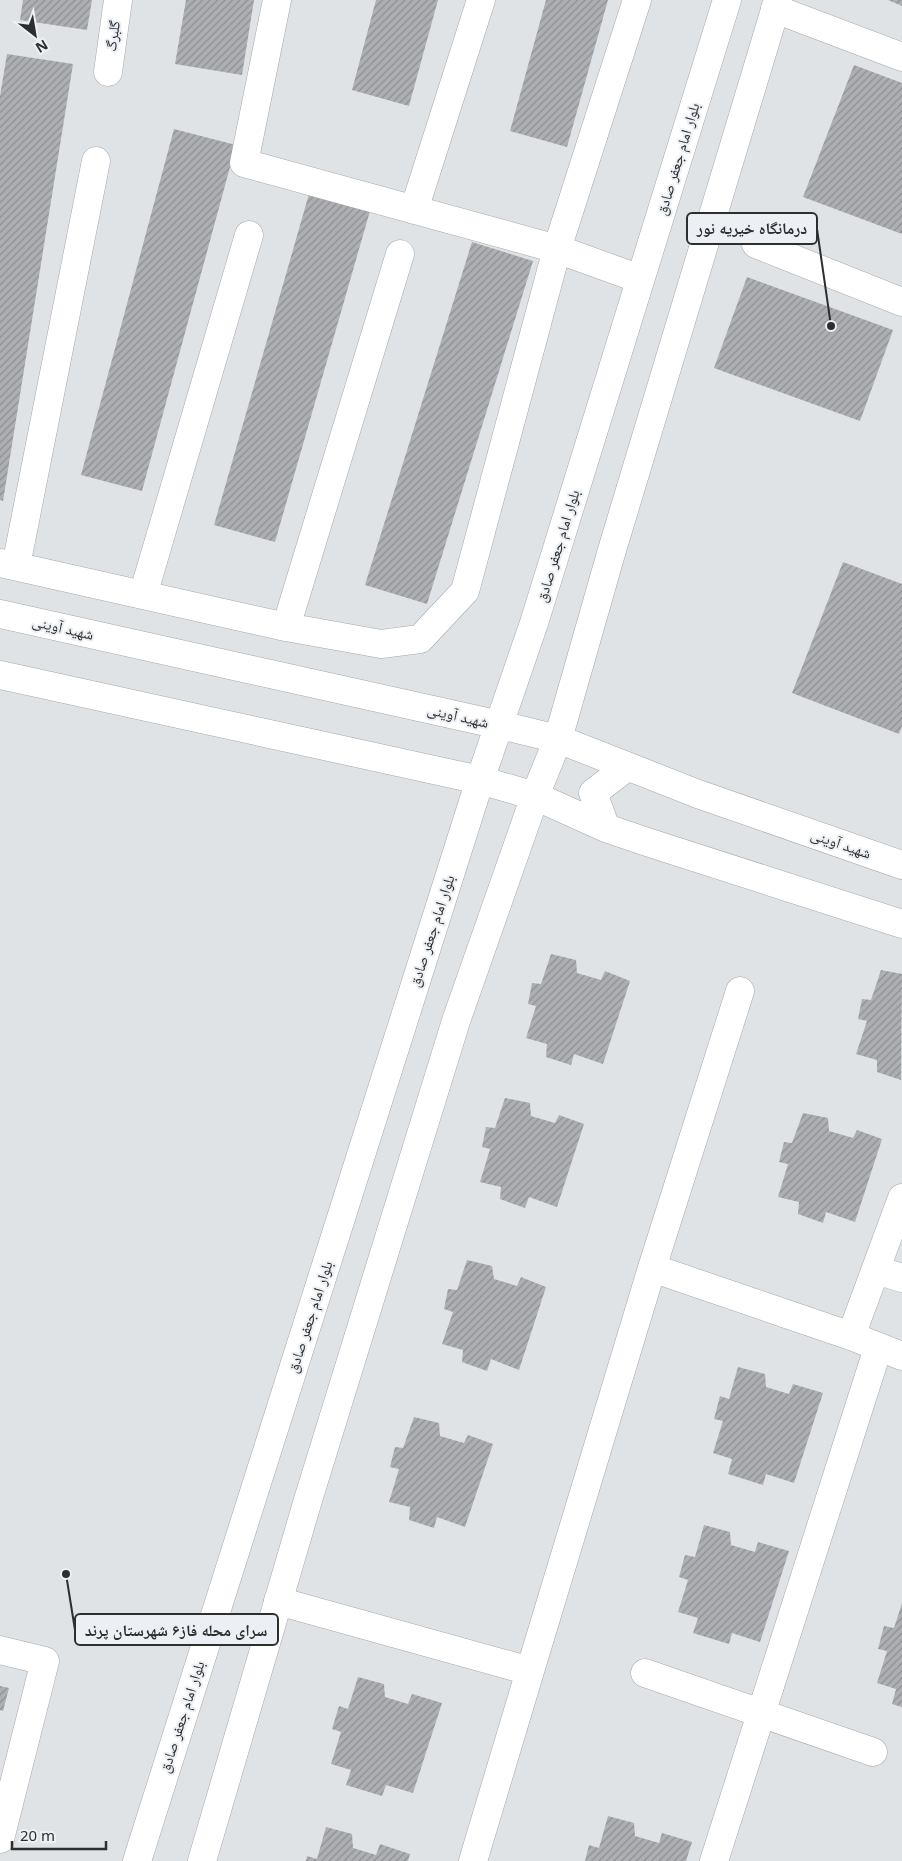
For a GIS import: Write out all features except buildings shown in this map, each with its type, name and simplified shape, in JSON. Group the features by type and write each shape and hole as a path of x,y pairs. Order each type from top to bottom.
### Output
{"street":[{"name":"گلبرگ","path":"108,72 118,0"},
{"path":"277,0 244,163 557,249 640,279"},
{"path":"414,210 481,0"},
{"path":"96,161 8,565 286,626 381,644 420,639 466,591 557,249 637,0"},
{"name":"بلوار امام جعفر صادق","path":"137,1861 480,780 534,623 727,0"},
{"path":"202,1861 308,1500 456,1021 535,796 558,739 612,550 776,4 902,58"},
{"path":"143,595 250,235"},
{"path":"756,244 902,302"},
{"path":"286,626 400,254"},
{"name":"شهید آوینی","path":"0,614 558,739 698,794 902,865"},
{"path":"0,675 480,780 535,796 606,828 902,924"},
{"path":"606,828 593,793 627,767"},
{"path":"473,1861 652,1268 740,991"},
{"path":"851,1336 902,1198"},
{"path":"652,1268 851,1336 890,1352 761,1713 714,1861"},
{"path":"876,1270 902,1278"},
{"path":"278,1601 530,1671"},
{"path":"0,1650 44,1661 0,1839"},
{"path":"646,1673 873,1752"}],"place":[{"name":"درمانگاه خیریه نور","path":"831,326"},
{"name":"سرای محله فاز۶ شهرستان پرند","path":"66,1574"}]}
